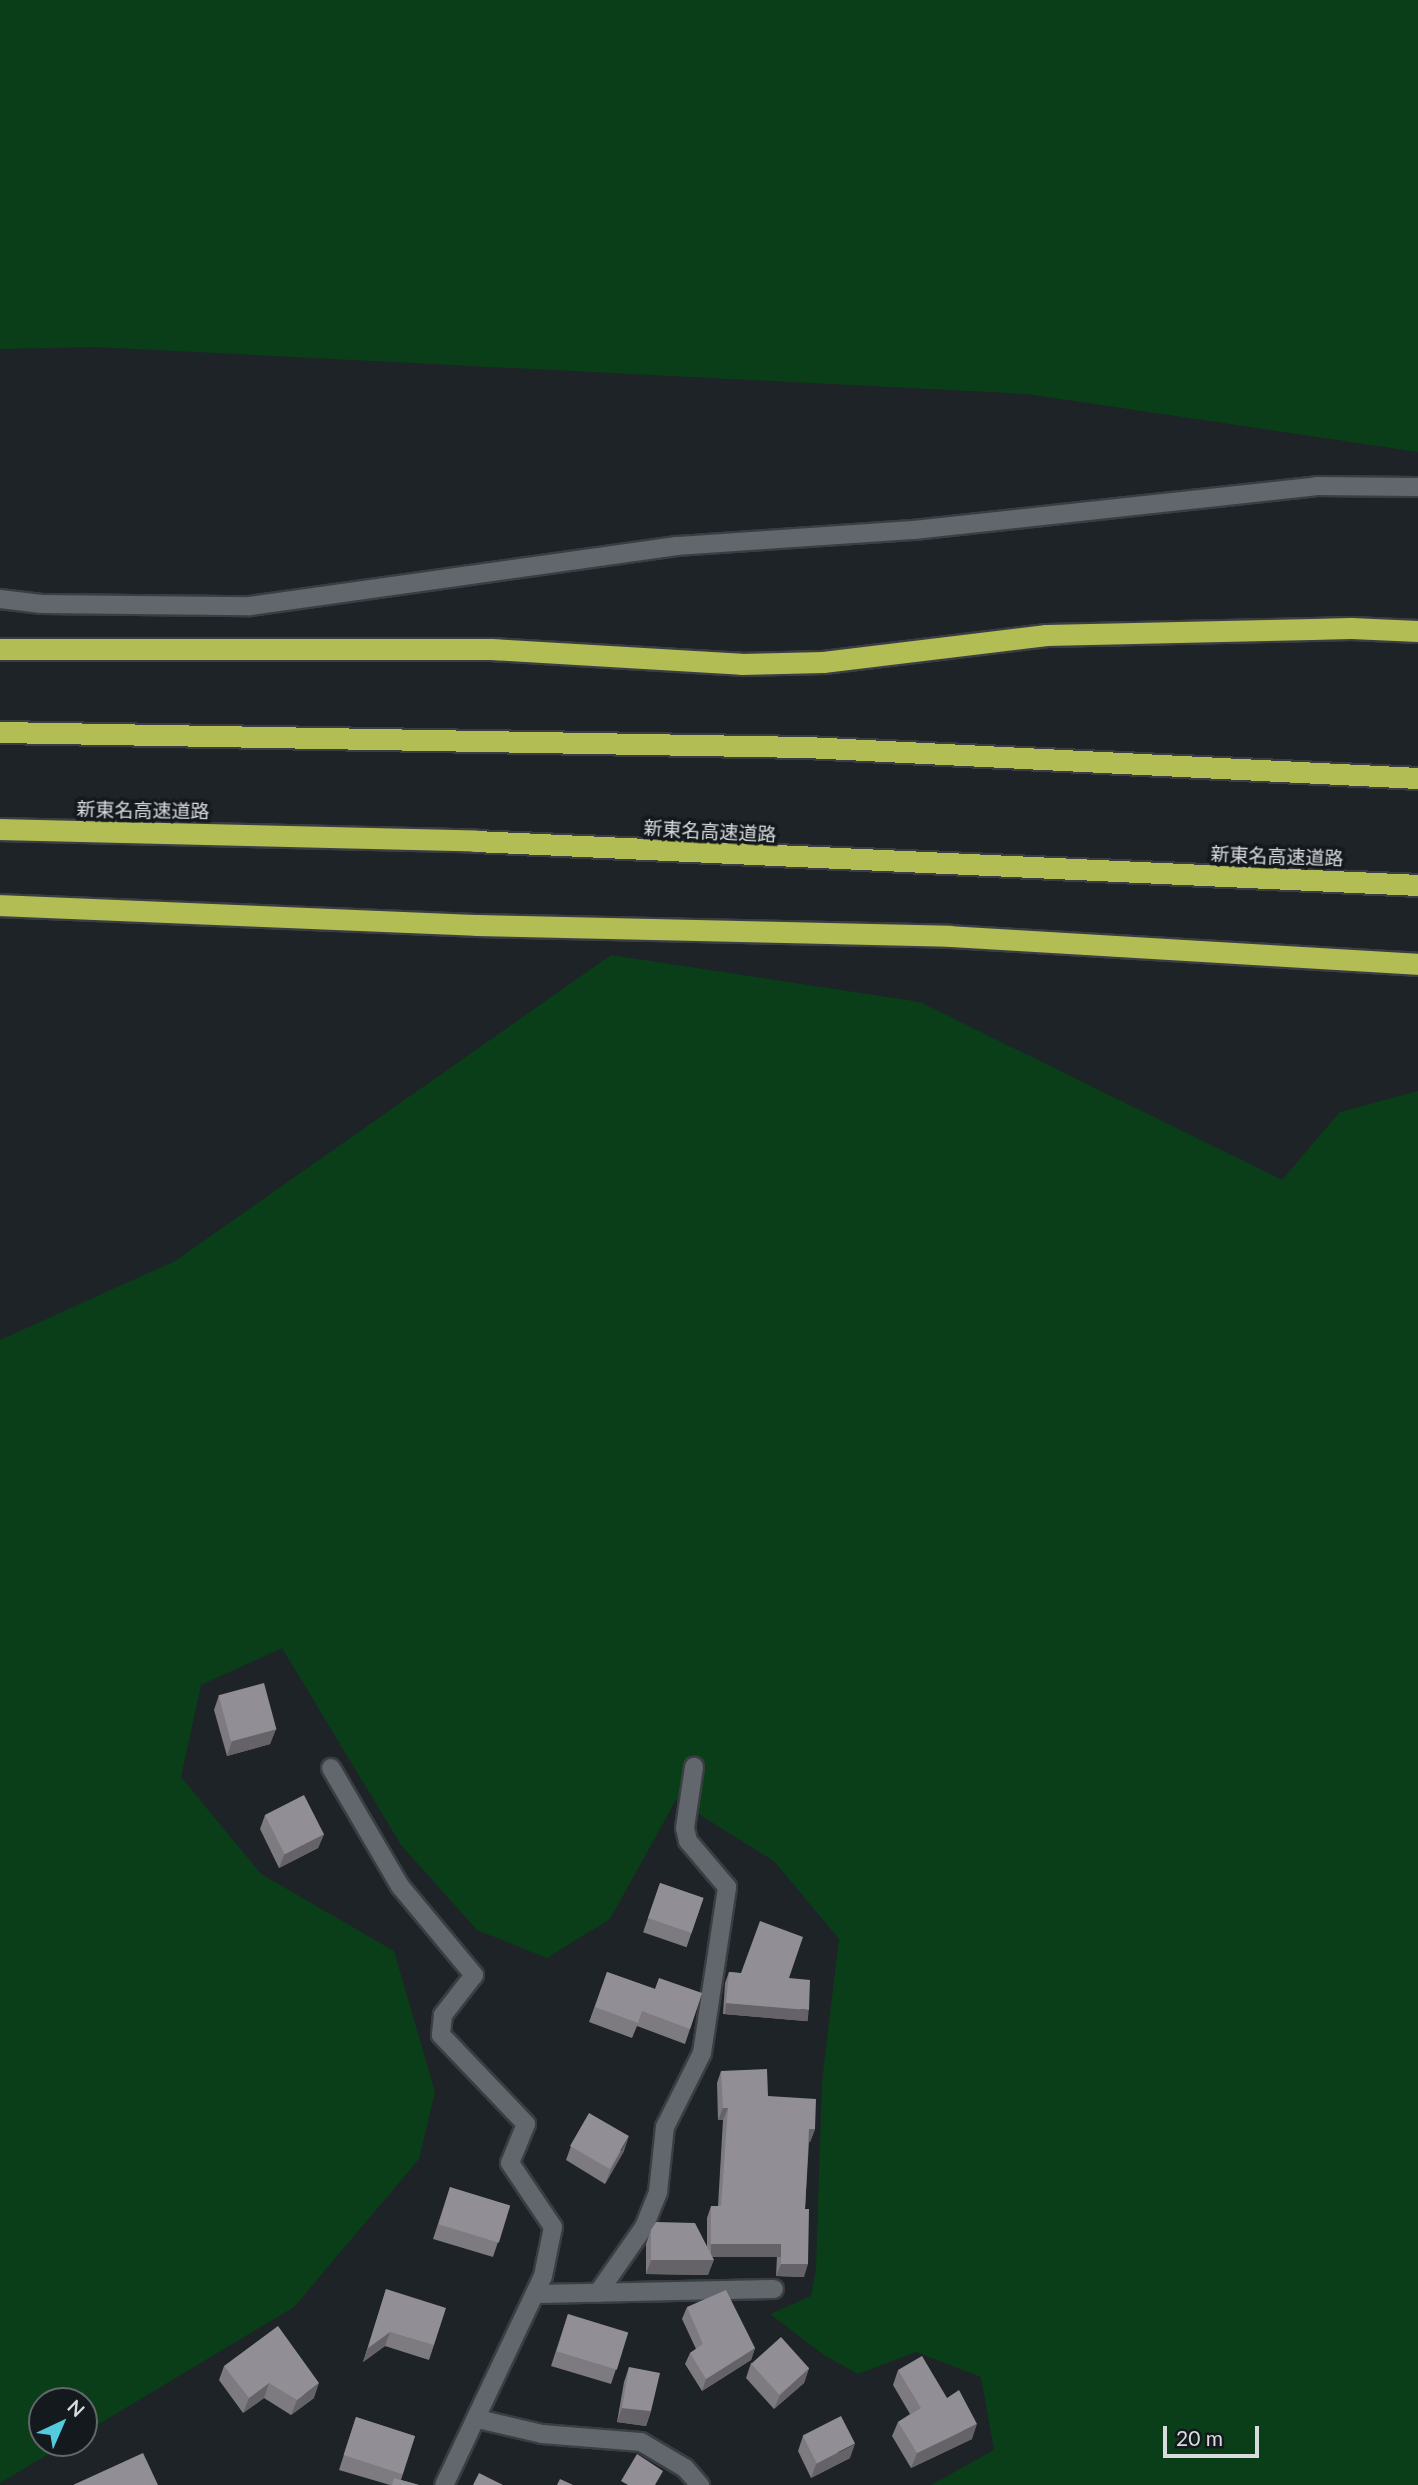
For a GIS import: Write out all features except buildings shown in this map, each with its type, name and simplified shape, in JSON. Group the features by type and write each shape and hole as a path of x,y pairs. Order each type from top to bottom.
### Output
{"highway":[{"path":"0,649 491,649 741,664 823,662 1046,635 1351,628 1418,631"},
{"path":"0,732 806,747 1418,778"},
{"name":"新東名高速道路","path":"0,829 475,841 1418,885"},
{"path":"0,905 476,925 949,936 1418,964"}],"street":[{"path":"0,599 42,604 250,606 677,546 914,530 1316,486 1418,487"},
{"path":"598,2293 645,2227 658,2192 665,2127 702,2053 727,1887 688,1841 685,1828 694,1767"},
{"path":"331,1768 400,1886 474,1975 443,2015 441,2035 526,2124 510,2163 553,2227 535,2294 478,2419 444,2485"},
{"path":"535,2294 774,2289"},
{"path":"478,2419 542,2434 641,2442 685,2468 700,2485"}],"green space":[{"path":"0,0 1418,0 1418,452 1027,394 96,347 0,349"},
{"path":"611,955 920,1002 1282,1180 1340,1112 1418,1091 1418,2485 931,2485 994,2450 981,2377 916,2352 858,2374 824,2355 770,2314 811,2296 816,2269 822,2081 839,1939 774,1861 676,1800 610,1919 547,1958 477,1930 401,1845 282,1648 201,1685 181,1777 261,1874 394,1951 435,2092 419,2159 294,2307 98,2425 98,2387 28,2387 28,2457 44,2457 0,2483 0,1340 175,1261"}]}
